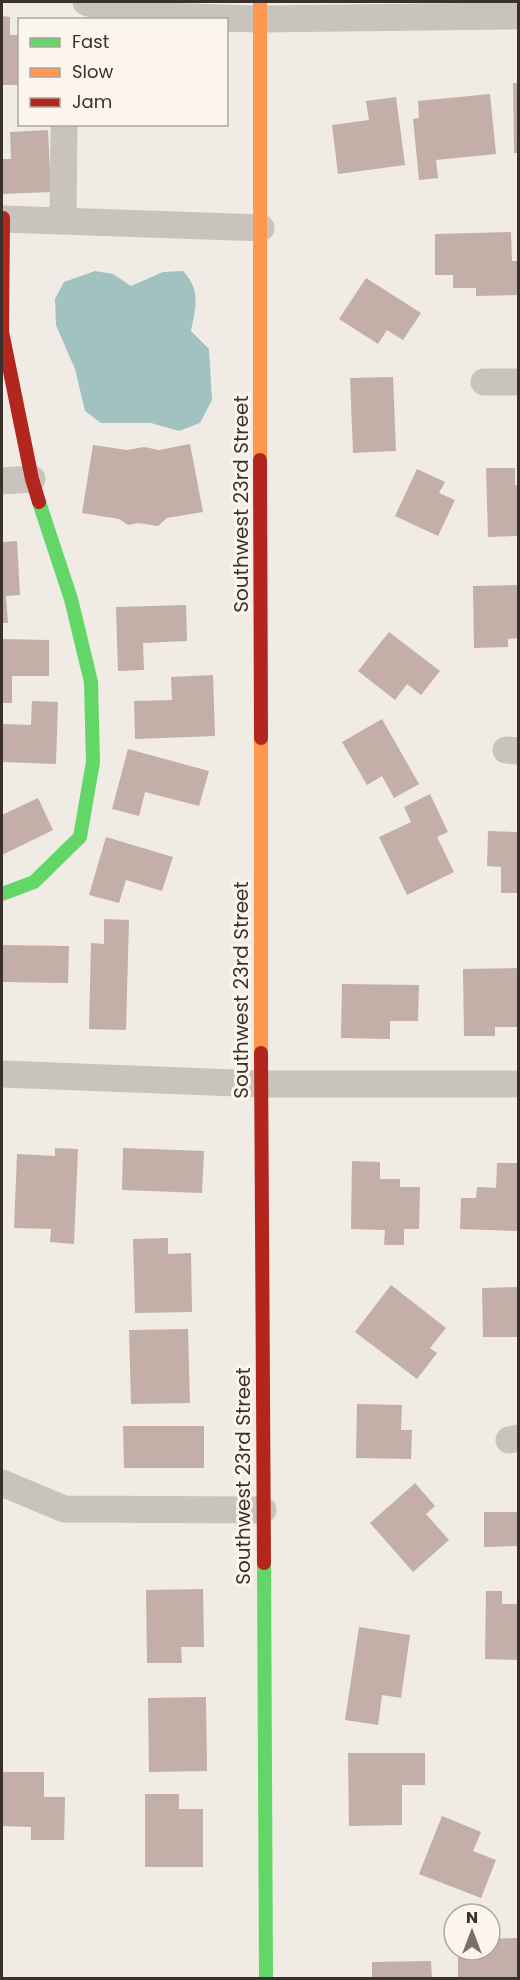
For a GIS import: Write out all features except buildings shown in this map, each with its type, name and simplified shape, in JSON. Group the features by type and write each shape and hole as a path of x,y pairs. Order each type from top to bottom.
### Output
{"street":[{"path":"86,2 128,15 260,10 519,16"},
{"name":"Southwest 23rd Street","path":"260,10 261,1084 266,1978"},
{"path":"63,219 64,126"},
{"path":"2,894 34,882 80,837 93,762 90,682 71,599 32,479 2,332 2,218 261,228"},
{"path":"484,382 519,382"},
{"path":"2,481 32,479"},
{"path":"2,1074 261,1084 519,1084"},
{"path":"2,1483 63,1509 263,1510"}],"water":[{"path":"95,271 113,274 131,286 163,272 183,271 189,278 196,299 191,331 209,349 212,400 200,423 179,431 151,423 101,423 85,411 75,369 56,325 55,299 64,282"}],"traffic: fast":[{"path":"2,894 34,882 80,837 93,762 91,682 71,599 39,502"},
{"path":"264,1563 266,1978"}],"traffic: slow":[{"path":"260,2 260,460"},
{"path":"261,738 261,1053"}],"traffic: jam":[{"path":"3,218 2,332 32,479 39,502"},
{"path":"260,460 261,738"},
{"path":"261,1053 264,1563"}]}
